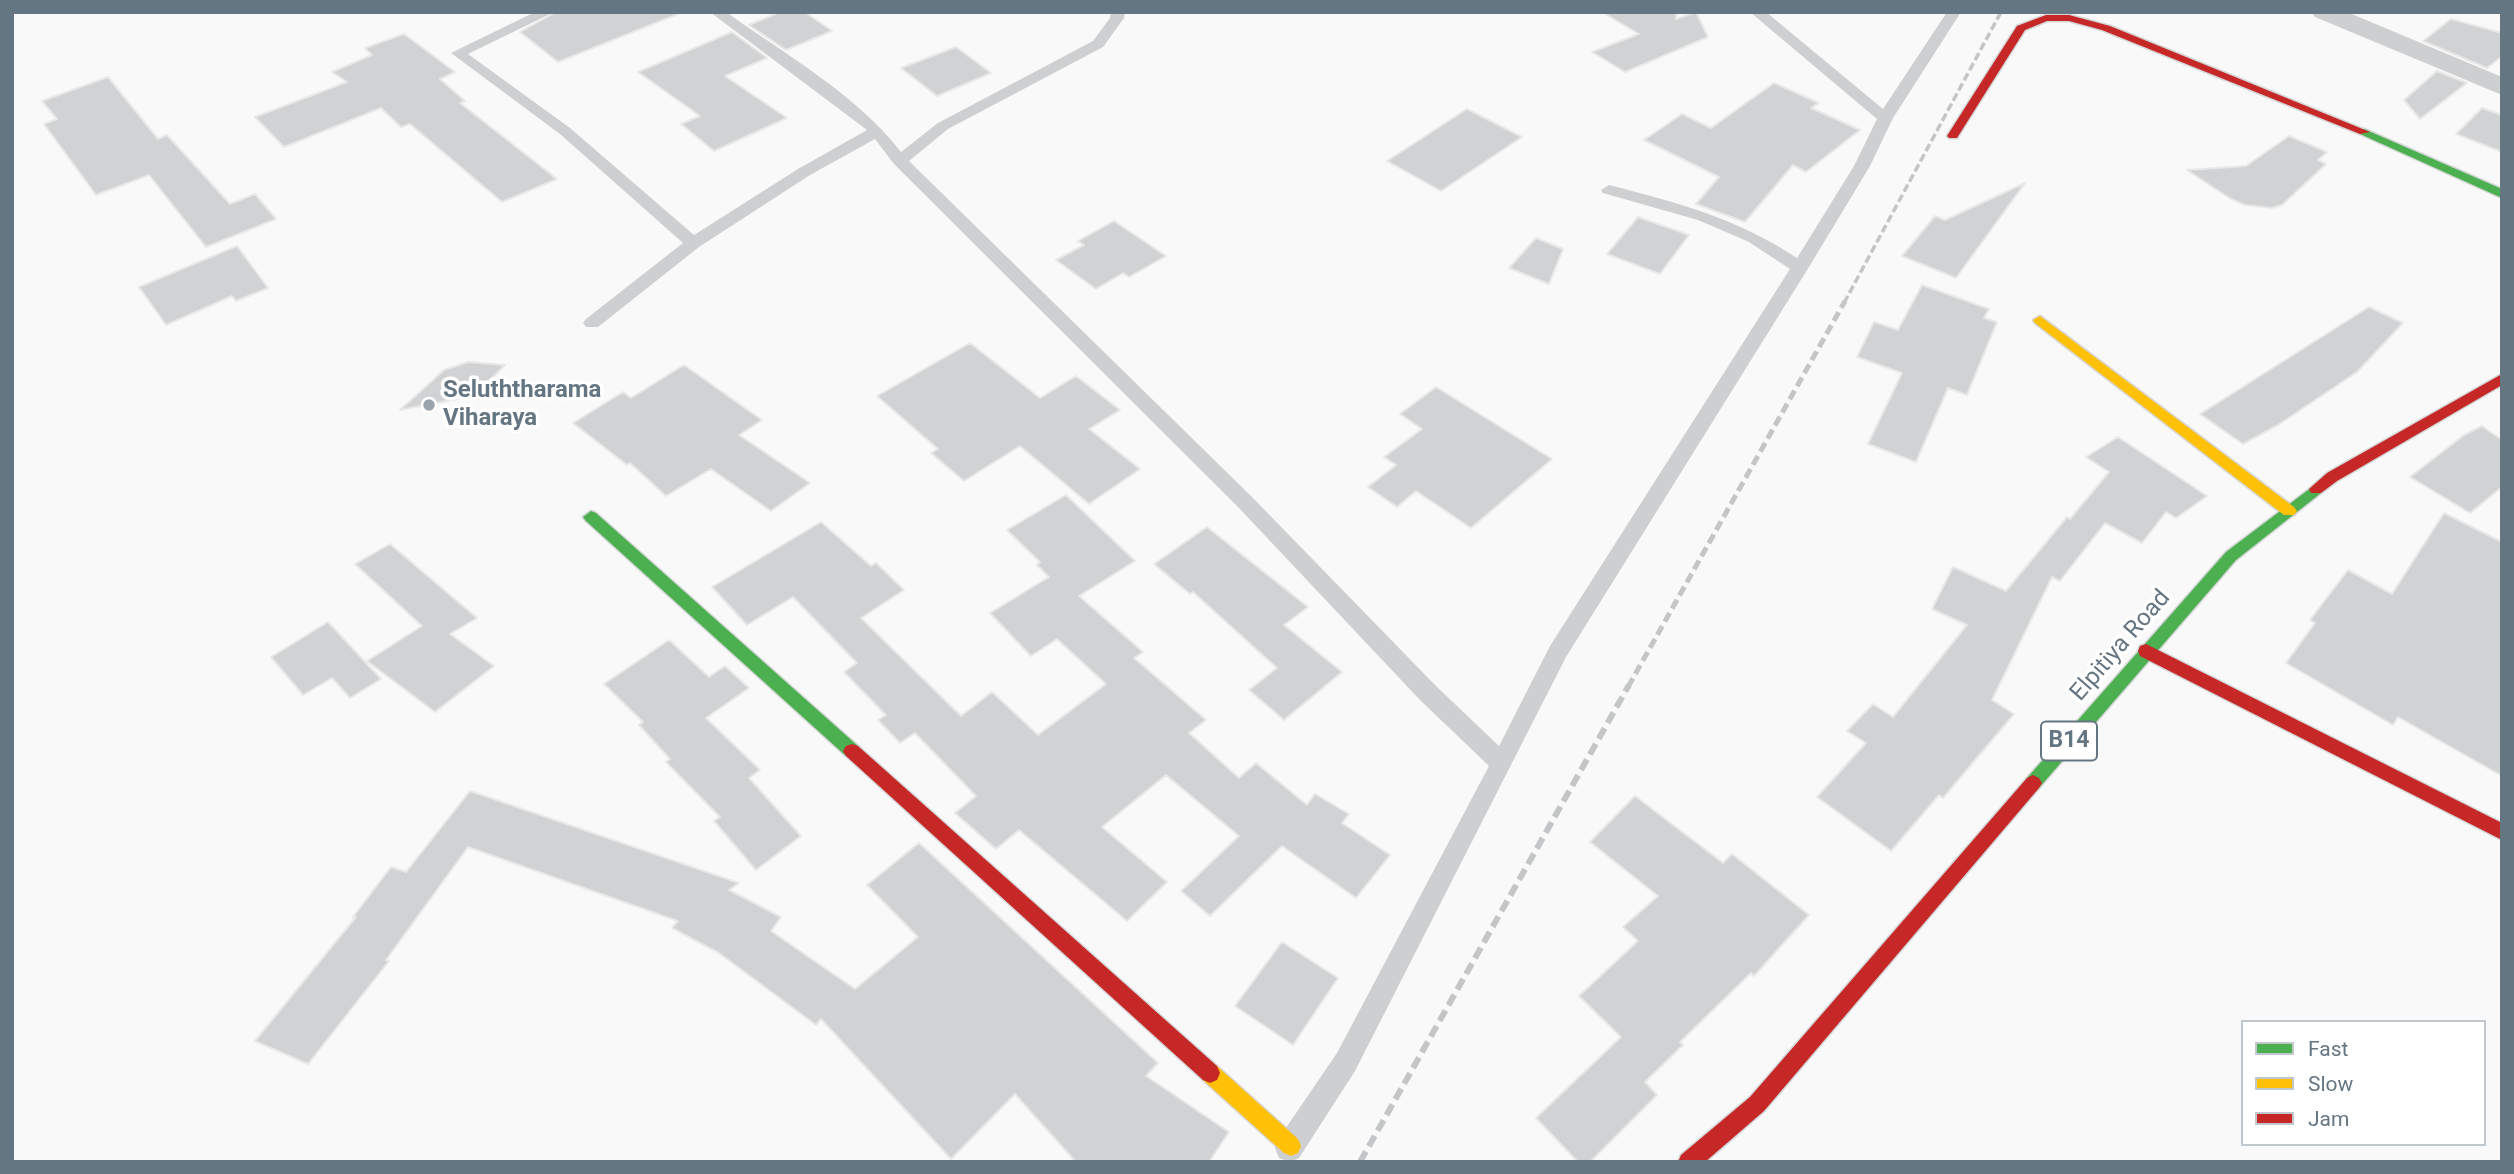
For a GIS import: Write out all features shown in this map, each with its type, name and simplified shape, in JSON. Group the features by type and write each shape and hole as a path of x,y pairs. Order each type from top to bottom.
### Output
{"street":[{"path":"2324,12 2502,87"},
{"path":"1953,136 2021,28 2043,15 2069,18 2106,28 2209,68 2414,153 2502,194"},
{"path":"2040,320 2289,511"},
{"name":"Elpitiya Road","path":"1688,1162 1757,1104 2146,651 2231,556 2332,477 2443,410 2502,379"},
{"path":"592,517 1286,1154"},
{"path":"2146,651 2502,832"}],"lane":[{"path":"547,12 458,53 565,131 693,243"},
{"path":"717,12 877,131 900,161 1245,502 1502,764"},
{"path":"900,161 943,126 1098,44 1117,19 1118,12"},
{"path":"1757,12 1885,118"},
{"path":"1286,1154 1346,1062 1558,652 1800,267 1862,166 1885,118 1954,12"},
{"path":"592,323 693,243 804,172 877,131"},
{"path":"1609,190 1704,216 1755,238 1800,267"}],"building":[{"path":"556,12 678,14 558,62 520,32"},
{"path":"780,12 805,12 832,31 786,50 749,25"},
{"path":"1602,12 1676,12 1676,19 1696,12 1708,37 1625,72 1592,52 1639,34"},
{"path":"2451,19 2502,33 2502,56 2487,68 2423,41"},
{"path":"732,32 767,58 725,76 787,118 714,151 681,124 700,116 638,72"},
{"path":"404,34 455,72 440,79 465,101 460,103 557,179 502,202 410,124 401,127 381,108 284,147 255,117 347,82 332,72 372,55 365,48"},
{"path":"956,47 991,73 937,96 901,68"},
{"path":"2437,71 2467,83 2420,119 2404,100"},
{"path":"108,77 158,139 167,135 230,204 255,194 276,219 206,247 149,175 96,195 44,124 57,119 42,101"},
{"path":"1774,83 1819,103 1811,108 1860,130 1806,172 1793,165 1745,222 1696,204 1719,177 1644,140 1682,114 1711,128"},
{"path":"2482,108 2502,115 2502,152 2456,134"},
{"path":"1467,109 1522,137 1441,191 1387,161"},
{"path":"2289,136 2327,152 2318,160 2326,164 2282,205 2272,208 2245,205 2187,170 2246,166"},
{"path":"2025,183 1956,278 1902,256 1935,216 1945,220"},
{"path":"1638,217 1689,235 1660,274 1607,254"},
{"path":"1114,221 1166,256 1129,277 1123,273 1096,289 1056,260 1084,245 1078,241"},
{"path":"1536,238 1563,249 1549,284 1509,268"},
{"path":"237,246 268,288 236,301 232,296 166,325 139,287"},
{"path":"1922,285 1989,309 1984,318 1997,322 1967,395 1948,388 1916,462 1868,444 1902,373 1857,357 1874,322 1898,330"},
{"path":"2369,307 2403,323 2357,372 2278,425 2243,444 2200,414"},
{"path":"970,343 1040,398 1076,376 1120,410 1089,429 1140,469 1089,504 1020,446 964,481 931,453 938,449 877,396"},
{"path":"468,362 505,365 479,391 467,397 400,410 444,370"},
{"path":"684,365 762,420 739,435 810,483 771,511 711,469 666,496 630,463 627,465 573,423 623,392 631,398"},
{"path":"1436,387 1552,459 1471,528 1416,491 1397,507 1368,487 1396,465 1384,457 1422,429 1400,414"},
{"path":"2482,426 2502,440 2502,487 2470,513 2410,477 2464,435"},
{"path":"2118,437 2207,496 2176,518 2166,512 2142,543 2105,523 2060,581 2052,577 1992,700 2014,714 1943,798 1939,795 1891,851 1817,797 1866,743 1847,731 1873,704 1893,717 1967,625 1932,609 1953,567 2006,591 2067,517 2070,519 2109,472 2086,457"},
{"path":"1066,495 1135,561 1079,596 1143,652 1134,658 1206,720 1189,733 1239,778 1256,763 1307,805 1315,794 1349,814 1342,823 1390,855 1356,898 1282,846 1210,916 1181,891 1239,836 1166,775 1102,827 1167,882 1127,921 1019,830 996,849 955,813 976,796 915,733 900,743 878,720 886,715 844,672 857,663 793,597 747,625 712,587 821,522 871,566 876,563 904,590 861,618 961,716 992,692 1038,735 1106,684 1057,639 1031,656 990,613 1049,577 1037,565 1040,562 1007,530"},
{"path":"2444,513 2502,542 2502,776 2398,717 2393,725 2286,663 2315,623 2310,620 2348,570 2392,594"},
{"path":"1207,527 1308,607 1284,625 1342,672 1284,720 1249,690 1277,668 1193,592 1190,594 1154,564"},
{"path":"390,544 477,618 450,634 494,666 435,712 367,661 422,626 355,564"},
{"path":"328,622 381,679 350,698 332,678 303,695 271,657"},
{"path":"669,640 709,677 725,666 749,688 706,718 760,770 749,778 801,836 756,870 714,821 720,817 666,762 670,759 639,725 643,722 604,684"},
{"path":"470,791 739,883 729,890 781,917 771,931 855,989 918,937 867,885 919,843 1158,1063 1146,1076 1229,1132 1209,1162 1076,1162 1015,1094 951,1159 821,1019 816,1025 719,953 672,928 678,921 468,847 386,960 389,961 308,1064 255,1041 356,917 353,917 391,867 406,872"},
{"path":"1635,796 1723,863 1732,854 1809,915 1754,976 1751,973 1680,1042 1683,1045 1645,1082 1657,1095 1590,1162 1578,1162 1536,1118 1621,1037 1579,996 1638,941 1623,927 1658,896 1590,842"},
{"path":"1282,942 1338,978 1293,1045 1235,1006"}],"railway":[{"path":"1844,303 2001,12"},
{"path":"1628,687 1845,301"},
{"path":"1360,1162 1629,685"}],"traffic: fast":[{"path":"2364,132 2502,194"},
{"path":"2033,783 2231,556 2316,489"},
{"path":"591,517 852,751"}],"traffic: slow":[{"path":"2040,320 2289,511"},
{"path":"1210,1073 1291,1146"}],"traffic: jam":[{"path":"1953,136 2021,28 2046,18 2069,18 2106,28 2364,132"},
{"path":"2316,489 2332,477 2502,379"},
{"path":"2146,651 2502,832"},
{"path":"852,751 1210,1073"},
{"path":"1688,1162 1757,1104 2033,783"}],"place":[{"name":"Seluththarama Viharaya","path":"429,405"}]}
